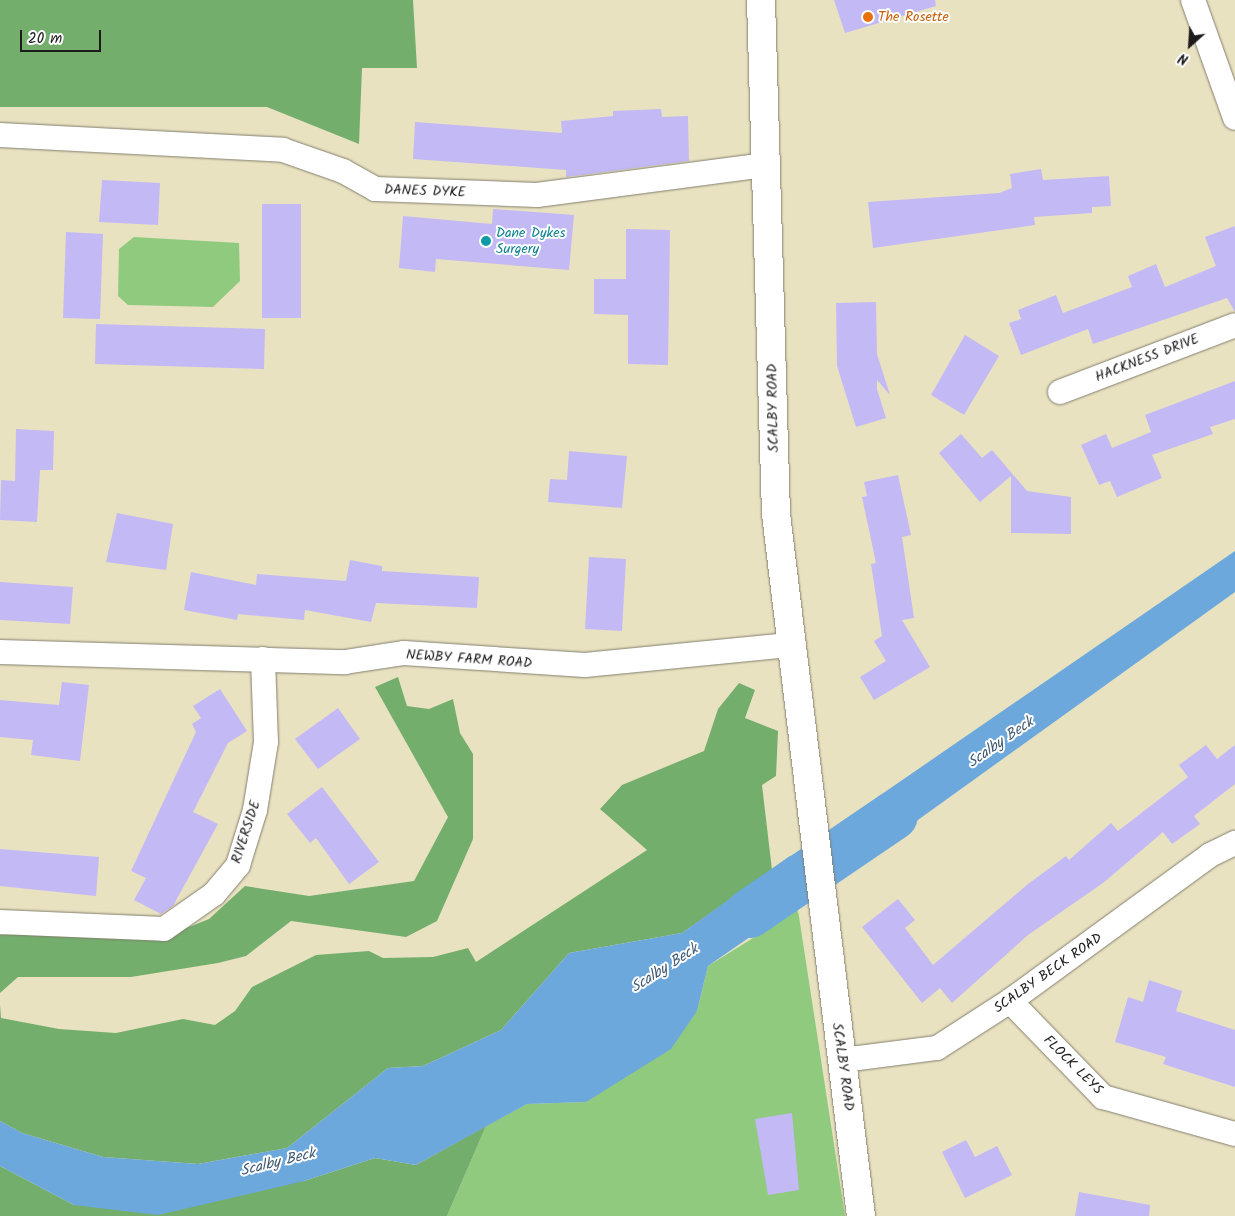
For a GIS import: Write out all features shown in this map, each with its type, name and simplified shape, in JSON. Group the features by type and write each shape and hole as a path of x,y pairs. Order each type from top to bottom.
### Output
{"highway":[{"name":"SCALBY ROAD","path":"761,0 776,514 788,645 812,815 822,918 843,1060 861,1216"}],"street":[{"path":"1193,0 1235,118"},
{"name":"DANES DYKE","path":"0,135 283,150 343,171 375,189 537,195 766,165"},
{"name":"HACKNESS DRIVE","path":"1060,392 1235,325"},
{"name":"NEWBY FARM ROAD","path":"0,652 345,662 404,653 585,665 788,645"},
{"name":"RIVERSIDE","path":"0,922 164,929 214,894 238,865 255,810 266,742 263,659"},
{"name":"SCALBY BECK ROAD","path":"843,1060 937,1048 1010,1001 1210,855 1235,843"},
{"name":"FLOCK LEYS","path":"1010,1001 1103,1097 1235,1134"}],"green space":[{"path":"0,0 413,0 417,68 362,68 359,144 267,107 0,107"},
{"path":"134,237 239,243 240,281 213,307 128,305 118,296 119,249"},
{"path":"398,677 407,706 429,709 453,699 460,733 473,754 473,839 437,921 406,937 291,921 246,956 218,963 131,977 18,977 0,993 0,935 174,933 209,919 245,886 309,896 414,881 448,817 375,687"},
{"path":"739,683 755,690 745,718 778,731 776,776 762,785 772,870 682,933 569,953 501,1030 423,1066 388,1068 287,1148 198,1164 103,1157 22,1133 0,1121 0,1004 1,1018 59,1029 116,1033 183,1019 215,1025 235,1011 252,987 316,955 369,951 383,958 433,957 468,948 476,962 647,850 600,809 622,785 704,751 718,709"},
{"path":"798,910 845,1216 447,1216 486,1126 527,1104 586,1102 697,1011 708,966"},
{"path":"486,1126 447,1216 0,1216 0,1166 74,1205 304,1181 375,1158 416,1165"}],"water":[{"path":"1235,551 1235,592 840,876 834,827"},
{"path":"801,848 809,905 776,919 708,966 697,1011 671,1049 586,1102 527,1104 416,1165 375,1158 304,1181 158,1215 74,1205 0,1166 0,1121 22,1133 103,1157 198,1164 287,1148 388,1068 423,1066 501,1030 569,953 682,933"}],"pier":[{"path":"835,824 842,878 840,878 831,827"},
{"path":"801,846 810,908 798,913 790,853"}],"building":[{"name":"The Rosette","path":"834,0 935,0 936,6 845,33"},
{"path":"661,109 662,117 688,116 689,161 566,177 566,170 413,159 415,122 562,133 561,121 613,116 613,111"},
{"path":"1041,169 1043,180 1109,176 1111,206 1092,207 1092,213 1034,217 1035,225 873,248 868,202 999,193 1012,188 1010,174"},
{"path":"102,180 160,183 158,225 99,222"},
{"path":"262,204 301,204 301,318 262,318"},
{"name":"Dane Dykes Surgery","path":"493,209 574,215 569,270 436,259 435,272 399,268 403,216 492,224"},
{"path":"1235,226 1235,312 1227,298 1093,344 1088,329 1021,355 1009,323 1021,319 1018,310 1056,295 1063,313 1132,287 1128,276 1156,264 1165,287 1216,266 1205,237"},
{"path":"626,229 670,230 668,365 628,364 628,315 594,314 594,279 626,279"},
{"path":"66,232 103,234 100,319 63,318"},
{"path":"876,302 877,354 890,395 877,380 877,389 886,418 856,427 837,366 836,303"},
{"path":"96,324 265,329 264,369 95,364"},
{"path":"965,335 999,356 964,415 931,395"},
{"path":"1235,381 1235,419 1210,427 1213,434 1152,455 1162,478 1117,497 1110,481 1099,485 1081,445 1106,434 1112,448 1151,432 1145,415"},
{"path":"16,429 54,431 53,470 40,470 37,522 0,520 1,480 15,481"},
{"path":"961,434 982,458 992,450 1027,491 1071,497 1071,534 1011,533 1011,476 980,502 939,453"},
{"path":"569,451 627,456 622,508 548,502 550,479 567,480"},
{"path":"898,475 911,535 902,537 914,618 902,620 930,667 874,700 860,677 886,661 874,641 882,636 871,564 876,563 862,497 867,496 864,482"},
{"path":"117,513 173,524 166,570 106,562"},
{"path":"589,557 626,559 622,631 585,629"},
{"path":"350,560 382,566 382,571 479,577 477,608 376,603 371,622 305,610 304,620 238,614 237,620 184,610 191,572 256,585 257,574 346,581"},
{"path":"0,582 73,587 70,624 0,620"},
{"path":"62,682 89,685 80,761 31,755 33,740 0,737 0,700 59,705"},
{"path":"220,689 247,731 228,743 193,812 218,824 173,906 161,914 134,900 146,878 131,871 196,732 192,724 201,718 193,706"},
{"path":"338,708 360,739 318,769 295,739"},
{"path":"1206,745 1217,759 1235,745 1235,784 1194,816 1200,824 1172,844 1163,832 1103,883 1028,935 952,1003 940,988 922,1003 862,927 898,899 915,920 905,928 933,965 1028,884 1066,856 1069,860 1111,823 1118,831 1188,777 1179,765"},
{"path":"322,787 379,862 349,884 316,838 310,843 287,814"},
{"path":"0,849 99,857 96,896 0,886"},
{"path":"1149,980 1182,991 1176,1011 1235,1030 1235,1087 1163,1064 1166,1057 1115,1042 1128,997 1143,1002"},
{"path":"792,1113 799,1190 768,1195 755,1119"},
{"path":"966,1140 975,1157 997,1146 1012,1175 965,1198 942,1152"},
{"path":"1079,1192 1150,1205 1149,1216 1075,1216"}],"waterway":[{"name":"Scalby Beck","path":"749,913 893,815"}],"place":[{"name":"The Rosette","path":"868,17"},
{"name":"Dane Dykes Surgery","path":"486,241"}]}
